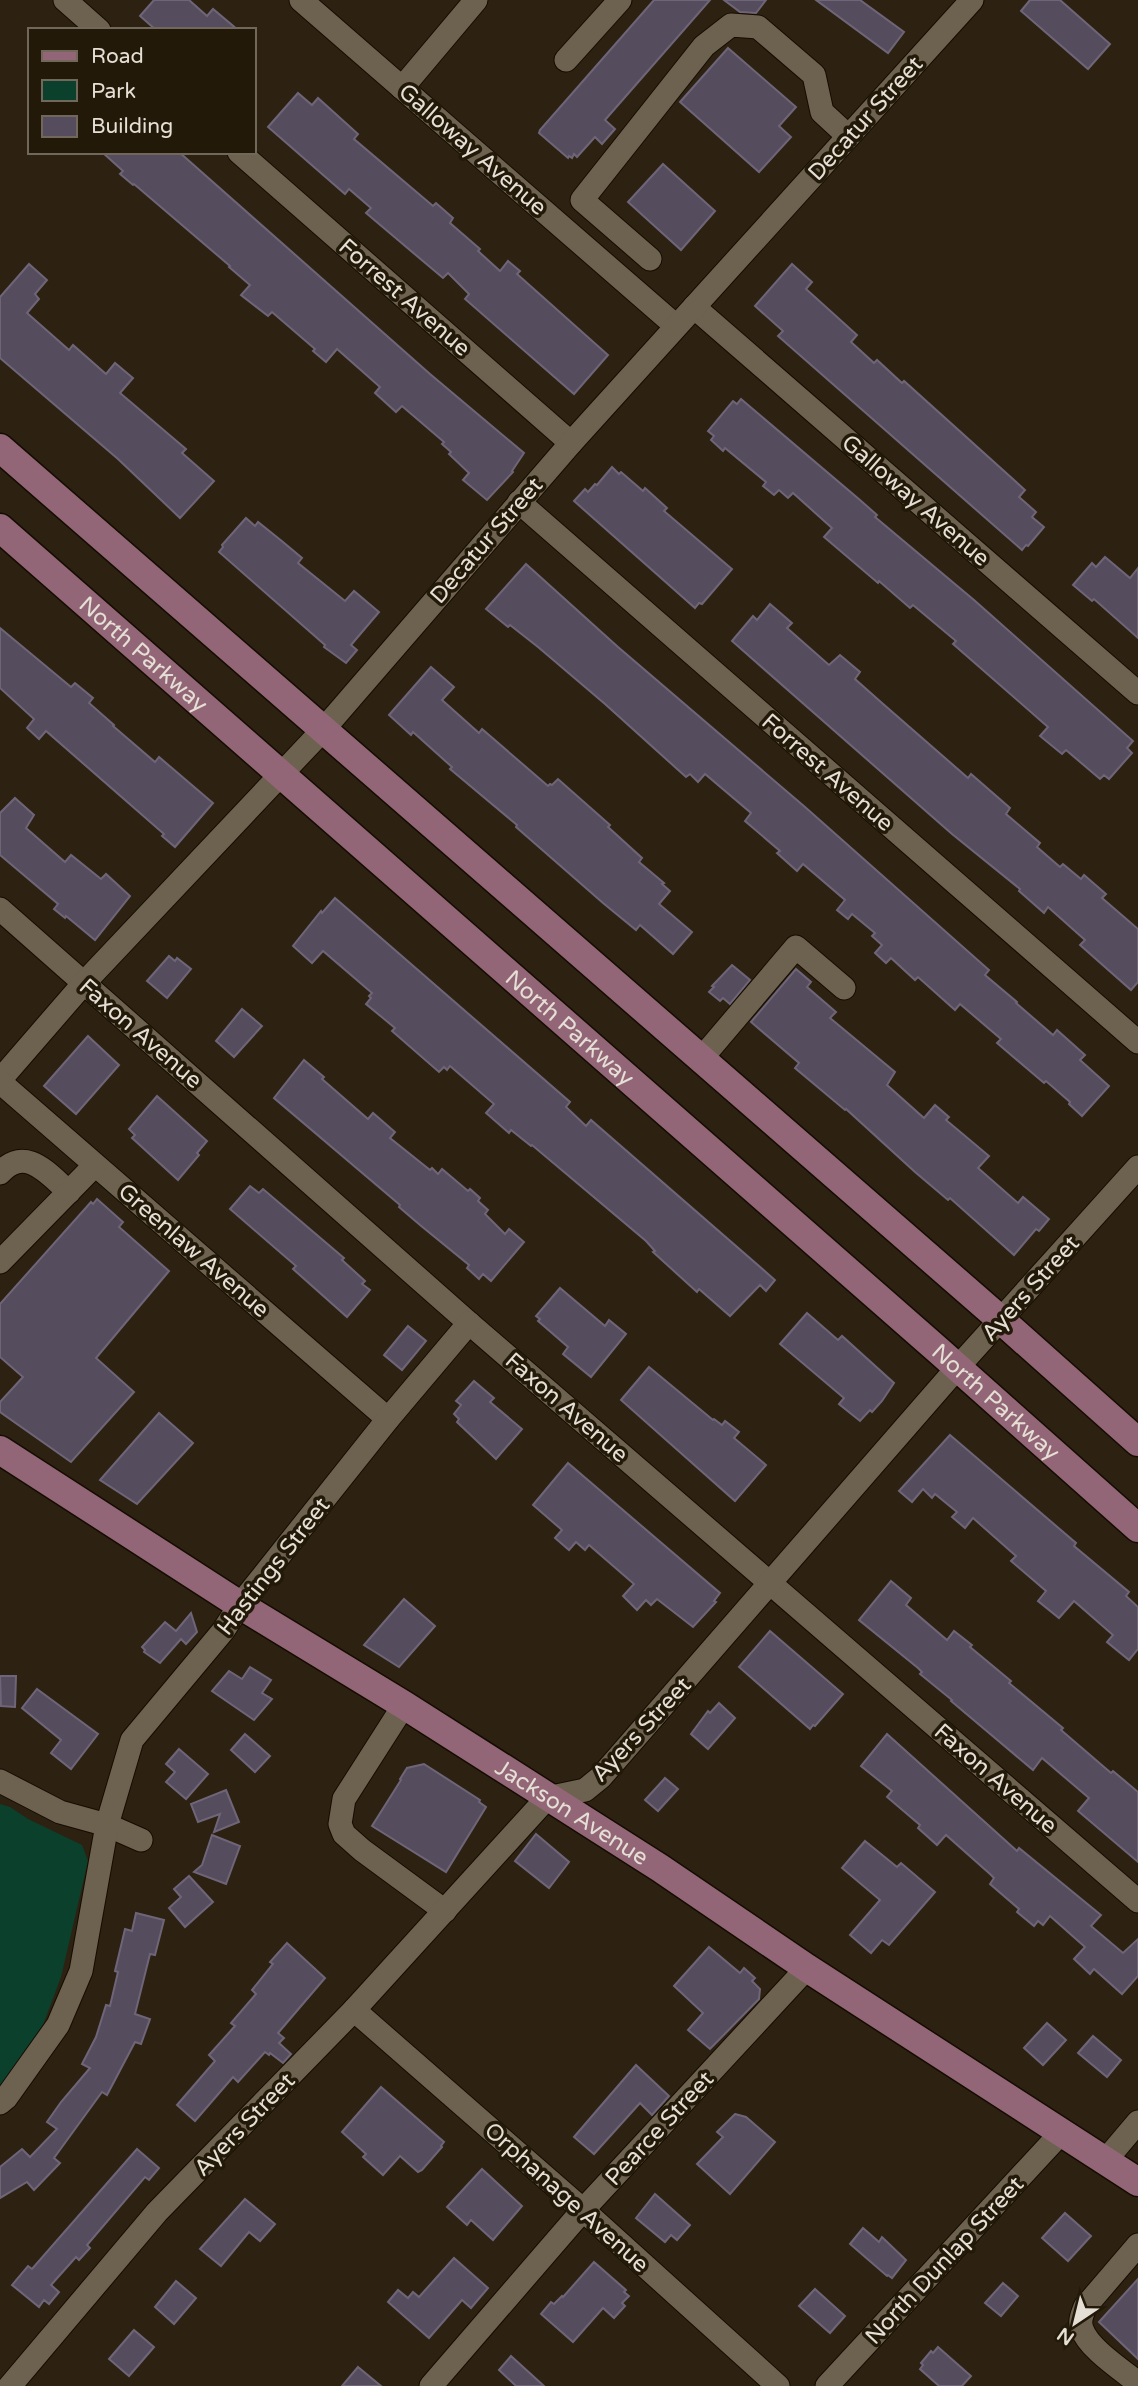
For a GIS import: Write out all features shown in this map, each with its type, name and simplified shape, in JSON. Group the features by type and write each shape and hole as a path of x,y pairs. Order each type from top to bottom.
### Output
{"main road":[{"path":"0,448 1138,1442"},
{"name":"North Parkway","path":"0,528 958,1367 1138,1528"},
{"name":"Jackson Avenue","path":"0,1450 240,1605 404,1704 660,1868 807,1968 1138,2182"}],"street":[{"path":"65,0 97,28"},
{"name":"Galloway Avenue","path":"301,0 676,326"},
{"path":"402,88 476,0"},
{"path":"566,60 620,0"},
{"name":"Decatur Street","path":"0,1081 84,983 323,730 571,443 972,0"},
{"path":"650,259 582,200 704,46 731,25 758,27 814,75 822,112 848,135"},
{"name":"Forrest Avenue","path":"241,154 571,443"},
{"name":"Galloway Avenue","path":"694,307 1138,694"},
{"name":"Forrest Avenue","path":"519,502 1138,1042"},
{"name":"Faxon Avenue","path":"0,909 469,1323 1138,1901"},
{"path":"701,1059 796,947 844,988"},
{"name":"Greenlaw Avenue","path":"0,1081 388,1419"},
{"path":"0,1174 16,1161 26,1160 38,1165 69,1192"},
{"path":"0,1262 96,1165"},
{"name":"Ayers Street","path":"10,2386 157,2212 354,2010 547,1798 585,1790 601,1777 958,1367 1138,1167"},
{"name":"Hastings Street","path":"0,2103 58,2025 81,1971 107,1825 132,1740 223,1632 240,1605 388,1419 469,1323"},
{"path":"404,1704 344,1799 340,1824 344,1834 362,1850 444,1911"},
{"path":"0,1781 60,1812 107,1825 141,1840"},
{"name":"Pearce Street","path":"430,2386 583,2210 807,1968"},
{"name":"Orphanage Avenue","path":"354,2010 583,2210 778,2386"},
{"path":"1105,2161 1138,2122"},
{"name":"North Dunlap Street","path":"827,2386 1061,2133"},
{"path":"1138,2245 1084,2307 1080,2320 1088,2340 1138,2383"}],"green space":[{"path":"0,1804 82,1845 88,1861 61,1977 40,2033 0,2094"}],"building":[{"path":"154,0 189,0 207,16 213,9 236,28 154,28 140,16"},
{"path":"654,0 710,0 605,120 615,129 602,144 595,137 577,157 574,154 572,158 568,158 539,133 540,130"},
{"path":"724,0 766,0 756,13 740,12"},
{"path":"816,0 860,0 904,32 888,53"},
{"path":"1030,0 1060,0 1110,44 1088,69 1021,11"},
{"path":"728,48 796,107 779,126 791,137 759,172 680,102"},
{"path":"298,93 312,105 318,98 358,134 354,139 433,206 436,203 453,218 450,223 500,271 508,261 520,271 517,274 608,355 574,394 465,299 469,294 448,273 443,278 366,213 371,208 349,189 345,194 268,127"},
{"path":"104,154 181,154 430,374 524,453 513,472 487,500 463,480 469,473 449,454 451,452 442,444 444,442 402,406 396,412 375,393 380,387 337,349 326,362 272,312 268,316 241,295 250,285 120,174 123,171"},
{"path":"663,164 715,211 681,250 628,202"},
{"path":"29,264 47,280 35,294 39,299 27,313 69,350 73,345 106,374 115,363 133,378 120,393 186,449 182,453 214,481 180,518 118,459 0,358 0,297"},
{"path":"792,264 812,282 806,289 857,335 851,342 874,363 877,360 902,383 904,381 1025,490 1019,497 1036,512 1032,517 1044,527 1028,546 1022,550 778,336 783,331 755,306"},
{"path":"741,399 860,500 877,515 875,517 974,600 1133,741 1127,748 1132,753 1109,779 1104,775 1100,779 1066,750 1062,754 1040,736 1048,727 953,644 956,641 913,605 910,608 879,581 878,583 824,537 832,528 793,493 788,498 779,490 774,495 763,486 766,482 725,448 723,451 711,440 714,436 708,431 733,401 737,404"},
{"path":"612,467 643,491 645,488 667,508 664,511 732,569 702,604 699,603 695,608 574,501 585,489 588,492 597,485"},
{"path":"246,518 255,526 258,522 283,542 302,558 298,563 345,601 354,591 379,612 351,645 357,650 346,663 324,647 325,645 219,552"},
{"path":"1105,557 1130,578 1138,568 1138,638 1094,599 1092,601 1073,585 1092,563 1096,567"},
{"path":"526,564 989,970 985,975 1016,1003 1053,1035 1057,1030 1085,1055 1080,1060 1109,1086 1082,1116 1046,1081 1044,1083 997,1043 1001,1039 960,1004 955,1010 918,977 915,980 891,958 886,963 875,953 882,945 872,936 875,933 852,914 848,919 837,910 845,900 803,864 797,871 777,853 780,851 745,821 751,813 705,774 698,782 690,774 686,777 538,647 486,609"},
{"path":"770,604 792,623 787,628 829,665 840,655 860,672 855,679 968,778 971,774 1010,808 1006,814 1040,843 1037,847 1060,867 1063,864 1081,879 1084,875 1106,894 1102,898 1138,929 1138,982 1131,990 1080,945 1085,940 1048,907 1044,913 1019,891 1020,889 952,834 732,641 753,616 757,620"},
{"path":"0,628 71,687 75,683 93,698 89,703 155,762 159,757 213,803 175,847 162,836 164,834 46,731 39,739 27,728 34,719 0,688"},
{"path":"431,667 454,687 442,700 479,733 482,729 548,786 558,779 610,825 608,827 642,858 639,862 664,883 662,884 670,891 659,904 692,932 673,954 640,925 636,930 603,903 450,769 452,767 413,732 411,735 389,715"},
{"path":"15,798 34,815 26,828 65,862 71,855 101,879 106,874 130,896 95,940 54,909 58,904 0,855 0,813"},
{"path":"335,898 570,1102 566,1107 586,1126 591,1120 775,1280 766,1291 760,1285 730,1316 699,1289 697,1292 653,1252 655,1251 646,1241 532,1145 511,1130 509,1133 486,1113 494,1104 450,1066 439,1072 392,1031 395,1028 366,1004 372,993 323,951 312,963 293,946"},
{"path":"169,956 175,961 177,958 191,969 167,998 147,981"},
{"path":"732,965 750,980 730,1004 723,998 720,1001 709,992"},
{"path":"796,969 811,982 807,987 836,1012 830,1018 895,1072 887,1085 924,1118 935,1105 949,1117 946,1120 989,1156 978,1168 1018,1203 1023,1197 1049,1219 1039,1231 1036,1229 1014,1255 795,1068 799,1063 751,1022"},
{"path":"242,1009 262,1026 234,1057 216,1041"},
{"path":"88,1036 119,1065 76,1114 44,1086"},
{"path":"304,1060 368,1119 373,1113 395,1132 390,1138 430,1170 432,1168 438,1174 442,1169 468,1191 470,1189 488,1210 485,1214 505,1234 509,1229 524,1242 491,1281 483,1274 479,1279 467,1268 469,1265 274,1098"},
{"path":"157,1096 207,1141 178,1180 132,1138 135,1135 129,1129"},
{"path":"250,1186 259,1193 263,1189 344,1258 342,1260 365,1281 362,1284 370,1290 347,1317 293,1269 296,1266 230,1209"},
{"path":"97,1199 123,1222 119,1227 169,1271 96,1358 134,1392 71,1462 0,1412 0,1402 23,1377 0,1357 0,1304 91,1202 93,1204"},
{"path":"560,1288 605,1326 609,1320 626,1334 591,1377 563,1354 568,1347 538,1321 540,1319 536,1316"},
{"path":"807,1313 838,1340 842,1336 894,1383 882,1401 860,1421 839,1404 844,1398 780,1344"},
{"path":"408,1326 426,1341 402,1370 384,1355"},
{"path":"649,1367 713,1420 722,1425 725,1421 739,1432 734,1438 766,1465 735,1501 621,1400"},
{"path":"474,1381 494,1398 490,1402 522,1429 496,1459 457,1422 459,1419 454,1414 461,1405 456,1401"},
{"path":"159,1413 193,1443 137,1504 100,1480"},
{"path":"950,1435 1129,1592 1126,1596 1138,1607 1138,1649 1129,1660 1107,1642 1113,1635 1074,1601 1059,1618 1038,1601 1046,1591 1011,1561 1016,1556 973,1518 965,1528 952,1517 957,1512 935,1494 932,1498 923,1489 912,1502 899,1491"},
{"path":"568,1463 720,1593 714,1601 716,1602 693,1627 657,1599 651,1605 646,1600 637,1610 623,1596 634,1584 589,1545 585,1550 576,1542 569,1550 555,1538 562,1530 533,1505"},
{"path":"891,1581 911,1598 906,1605 947,1640 954,1631 972,1645 970,1647 1011,1681 1009,1683 1063,1728 1061,1730 1111,1773 1113,1771 1138,1792 1138,1862 1078,1811 1089,1798 1042,1758 1033,1770 920,1674 922,1672 918,1668 859,1620"},
{"path":"404,1599 435,1626 399,1667 364,1645"},
{"path":"191,1613 197,1632 186,1644 181,1639 160,1663 144,1652 142,1647 165,1622 176,1631"},
{"path":"770,1631 843,1694 810,1729 739,1667"},
{"path":"250,1667 271,1680 262,1693 272,1699 254,1720 212,1691 229,1671 242,1679"},
{"path":"0,1676 16,1676 15,1707 1,1706"},
{"path":"37,1689 98,1734 71,1769 51,1753 61,1740 22,1708"},
{"path":"719,1703 735,1718 708,1749 691,1734 708,1711 710,1713"},
{"path":"245,1734 270,1756 255,1772 231,1750"},
{"path":"887,1734 1017,1851 1019,1848 1101,1915 1091,1926 1123,1953 1138,1939 1138,1976 1122,1994 1094,1969 1090,1974 1074,1959 1085,1947 1050,1916 1043,1925 1038,1921 1034,1926 990,1884 994,1878 946,1835 937,1845 918,1828 920,1825 887,1797 892,1791 861,1766"},
{"path":"179,1749 208,1774 186,1799 166,1782 175,1772 166,1764"},
{"path":"424,1764 480,1800 486,1807 446,1872 372,1826 407,1768"},
{"path":"665,1778 678,1789 658,1811 645,1800"},
{"path":"226,1790 239,1822 214,1832 220,1814 198,1822 191,1804"},
{"path":"536,1834 569,1862 549,1888 515,1861"},
{"path":"212,1835 240,1846 226,1884 194,1872 202,1865"},
{"path":"865,1841 897,1867 901,1863 935,1892 889,1945 882,1940 871,1953 850,1935 880,1900 842,1868"},
{"path":"189,1876 213,1902 185,1927 169,1908 181,1897 174,1889"},
{"path":"136,1913 164,1920 155,1955 150,1954 135,2014 150,2019 141,2044 135,2042 107,2095 102,2092 54,2158 60,2163 34,2190 27,2182 0,2198 0,2167 22,2149 30,2157 57,2129 47,2122 90,2068 82,2064 96,2037 106,2005 110,2006 125,1929 132,1931"},
{"path":"287,1943 325,1978 278,2033 284,2038 279,2043 291,2054 283,2063 265,2052 238,2082 233,2077 195,2121 177,2105 215,2061 209,2055 235,2026 231,2023 256,1994 252,1990 273,1964 270,1962"},
{"path":"709,1947 740,1973 744,1968 755,1978 752,1981 760,1989 759,1999 710,2049 688,2030 703,2013 674,1986"},
{"path":"1047,2023 1066,2040 1043,2065 1024,2048"},
{"path":"1093,2036 1121,2060 1107,2077 1078,2053"},
{"path":"636,2065 669,2096 652,2115 640,2103 594,2154 574,2137"},
{"path":"381,2087 444,2142 418,2172 400,2156 383,2175 363,2157 366,2154 342,2132"},
{"path":"735,2114 746,2117 775,2142 730,2194 697,2164 723,2137 717,2132"},
{"path":"137,2149 159,2168 149,2180 145,2177 87,2245 90,2248 79,2260 76,2257 51,2285 59,2292 49,2304 44,2300 39,2307 12,2285 28,2266 32,2269"},
{"path":"482,2169 522,2206 493,2240 471,2220 467,2225 447,2207"},
{"path":"655,2194 690,2225 677,2240 671,2235 665,2242 636,2218"},
{"path":"245,2199 275,2224 260,2241 249,2232 221,2266 200,2249"},
{"path":"1065,2213 1091,2236 1068,2261 1042,2238"},
{"path":"863,2228 879,2242 882,2237 906,2260 892,2278 850,2244"},
{"path":"454,2258 488,2288 471,2308 462,2300 429,2338 388,2302 398,2290 408,2298 413,2292 419,2297"},
{"path":"594,2262 626,2290 624,2292 629,2296 622,2303 625,2306 614,2318 603,2308 573,2342 541,2314 551,2302 554,2304 563,2297"},
{"path":"1138,2279 1138,2359 1099,2322"},
{"path":"176,2281 196,2298 174,2324 155,2307"},
{"path":"1003,2283 1018,2296 1001,2316 985,2303"},
{"path":"815,2289 845,2316 830,2333 799,2306"},
{"path":"134,2330 154,2347 129,2376 109,2359"},
{"path":"938,2347 971,2376 962,2386 939,2386 920,2369 923,2365 921,2363"},
{"path":"511,2356 544,2386 516,2386 499,2370"},
{"path":"358,2367 381,2386 342,2386"}]}
